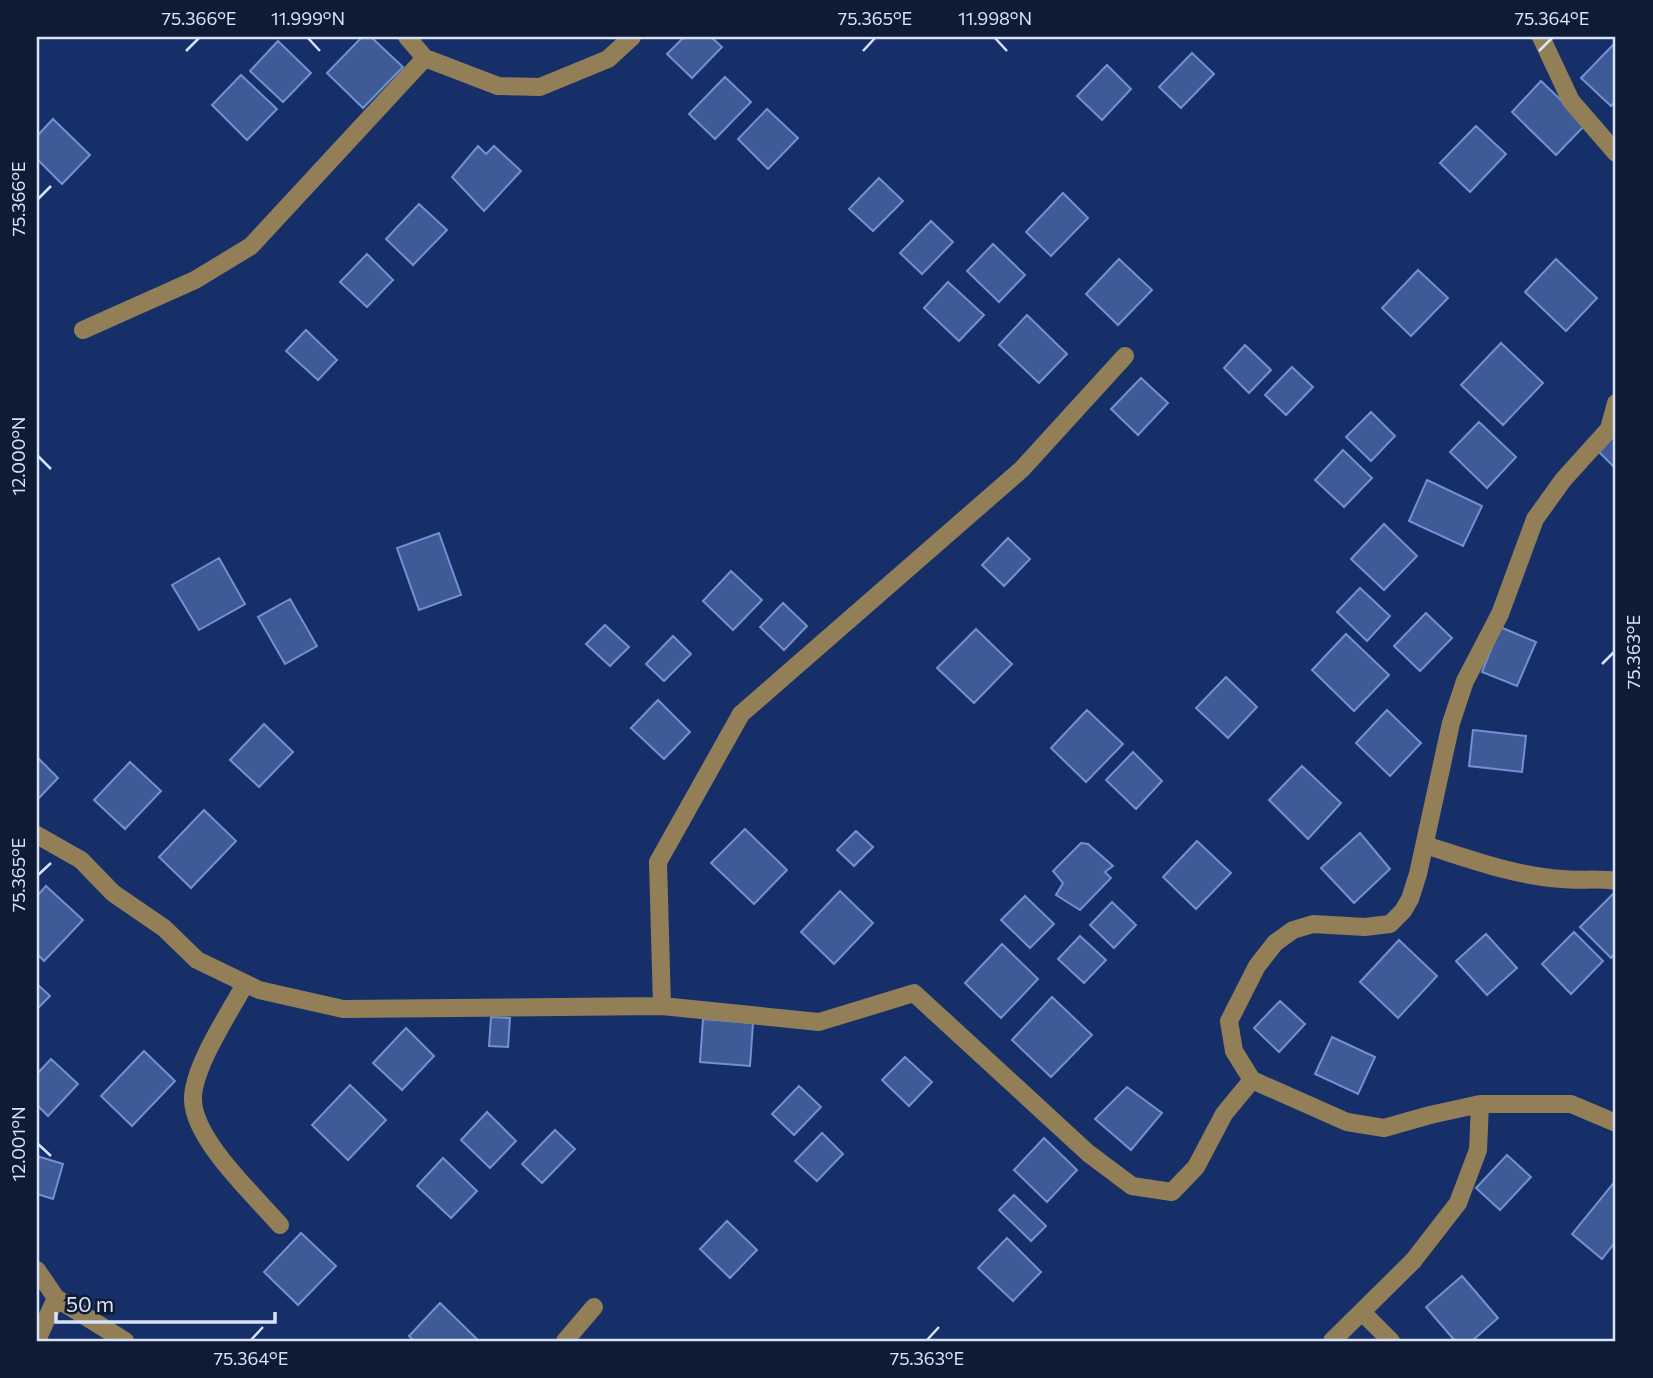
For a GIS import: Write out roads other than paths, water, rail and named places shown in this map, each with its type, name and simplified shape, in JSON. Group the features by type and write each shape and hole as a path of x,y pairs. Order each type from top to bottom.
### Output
{"street":[{"path":"407,37 425,58 498,86 540,87 608,59 632,37"},
{"path":"1541,37 1571,101 1616,153"},
{"path":"83,330 195,280 251,246 425,58"},
{"path":"662,1006 658,862 741,714 1023,469 1125,356"},
{"path":"1616,403 1609,429 1563,480 1535,519 1500,614 1465,681 1451,723 1425,845 1410,899 1403,911 1390,924 1365,927 1313,924 1293,930 1275,943 1258,966 1229,1021 1234,1051 1252,1080 1347,1122 1384,1128 1480,1104 1571,1104 1616,1123"},
{"path":"37,835 81,860 113,892 164,928 197,960 259,990 343,1009 662,1006 819,1022 914,993 1088,1153 1132,1185 1171,1192 1196,1167 1224,1114 1252,1080"},
{"path":"1425,845 1504,870 1563,880 1601,878 1616,881"},
{"path":"245,984 213,1041 199,1074 193,1099 199,1127 225,1164 280,1225"},
{"path":"1332,1341 1413,1261 1458,1203 1478,1150 1480,1104"},
{"path":"37,1270 57,1298 125,1341"},
{"path":"37,1340 57,1298"},
{"path":"565,1341 594,1307"},
{"path":"1362,1312 1391,1341"}]}
